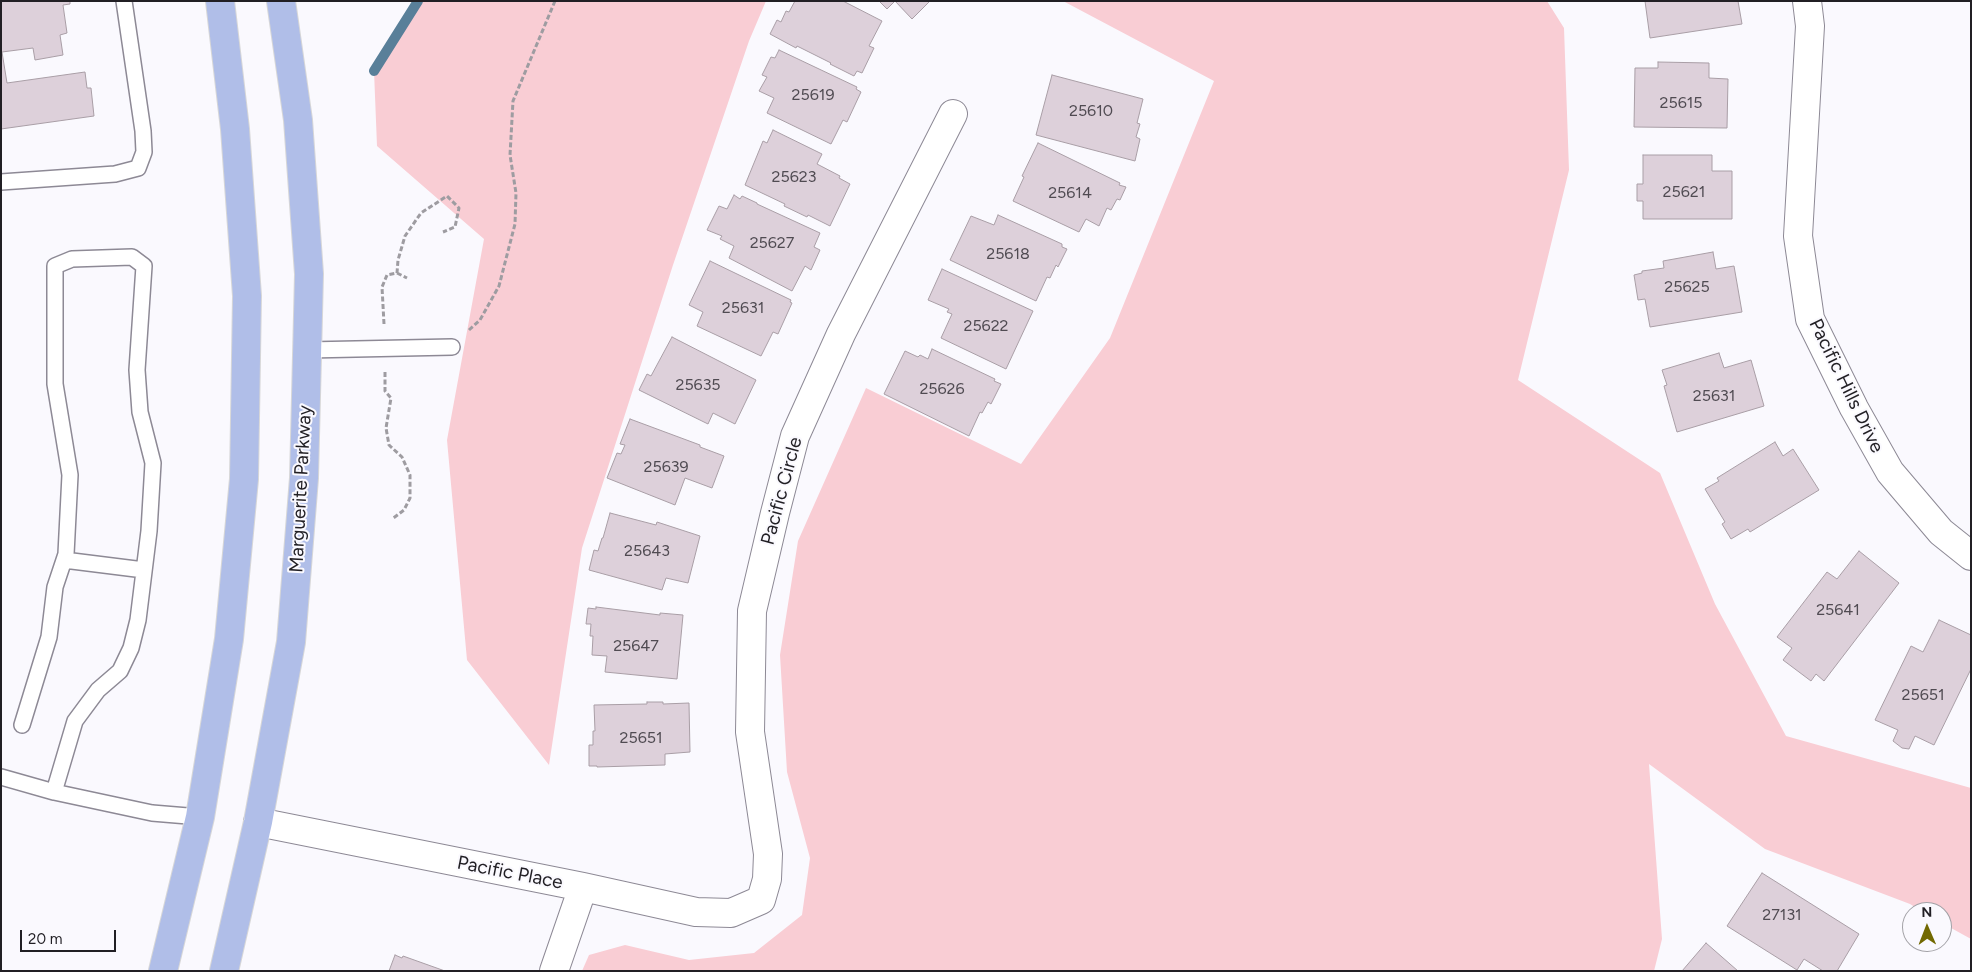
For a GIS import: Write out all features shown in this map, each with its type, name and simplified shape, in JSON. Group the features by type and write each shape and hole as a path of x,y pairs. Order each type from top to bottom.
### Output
{"main road":[{"path":"163,971 200,817 229,639 244,479 247,296 235,129 220,1"},
{"name":"Marguerite Parkway","path":"224,971 258,822 291,642 304,478 309,274 299,130 281,1"}],"street":[{"name":"Pacific Hills Drive","path":"1807,1 1810,26 1798,236 1810,319 1854,408 1890,472 1941,532 1971,556"},
{"name":"Pacific Circle","path":"761,900 767,879 768,854 750,732 752,611 775,513 795,436 842,334 953,114"},
{"name":"Pacific Place","path":"258,822 583,887 696,912 731,913 761,900"},
{"path":"554,971 583,887"}],"lane":[{"path":"1,182 115,174 138,168 144,152 143,131 124,1"},
{"path":"22,725 49,637 55,587 66,554 70,475 55,384 55,266 72,258 132,258 144,266 137,370 140,412 152,463 149,531 138,620 131,648 120,671 98,690 75,721 54,792"},
{"path":"308,350 452,348"},
{"path":"64,560 144,570"},
{"path":"1,777 54,792 152,813 200,817"}],"path":[{"path":"452,348 480,320 499,286 515,224 516,193 510,155 514,101 555,1"},
{"path":"397,273 398,260 405,236 421,213 447,196 459,208 455,227 443,232"},
{"path":"392,519 404,510 410,498 410,475 402,457 389,445 386,428 391,398 385,391 382,287 387,275 397,273 407,278"}],"shaded area":[{"path":"418,1 766,1 749,41 673,265 582,548 549,765 467,660 447,440 484,239 377,146 374,71"},
{"path":"1063,1 1547,1 1564,28 1569,170 1518,380 1660,473 1715,604 1786,736 1971,788 1971,939 1952,929 1952,902 1905,902 1765,849 1649,764 1662,939 1654,971 582,971 589,955 625,945 689,960 754,953 802,915 810,858 787,772 780,655 798,541 866,388 1021,464 1110,338 1214,81"}],"building":[{"path":"1,1 70,1 70,4 63,5 67,33 60,35 63,55 35,60 33,48 2,52 7,83 85,72 87,88 91,88 94,116 1,129"},
{"path":"795,1 843,1 882,21 869,46 874,48 862,73 857,71 854,76 770,34 777,20 781,22 786,11 789,12"},
{"path":"879,1 895,1 887,9"},
{"path":"895,1 930,1 912,19"},
{"path":"1645,1 1738,1 1742,24 1650,38"},
{"path":"779,50 857,87 856,89 861,92 847,122 843,120 831,144 767,113 774,98 759,91 767,77 762,75 771,57 775,58"},
{"path":"1658,62 1709,63 1709,78 1728,79 1727,128 1634,127 1635,68 1658,68"},
{"path":"1052,75 1143,99 1137,123 1140,124 1136,137 1140,139 1135,161 1036,135"},
{"path":"773,130 822,154 817,164 840,176 839,178 850,184 830,226 784,206 785,204 745,185 763,141 767,143"},
{"path":"1038,143 1126,187 1120,200 1117,199 1111,210 1107,208 1099,226 1086,219 1079,232 1013,201 1024,177 1022,176"},
{"path":"1643,155 1712,155 1712,171 1732,171 1732,219 1643,219 1643,201 1637,201 1637,184 1643,184"},
{"path":"734,195 740,199 742,196 820,233 814,247 820,250 811,270 805,266 792,291 729,258 734,246 720,239 722,236 707,230 719,206 727,209"},
{"path":"998,215 1062,244 1062,247 1067,249 1058,267 1056,265 1050,278 1047,277 1036,301 950,260 971,216 994,225"},
{"path":"1713,252 1716,269 1734,266 1742,312 1650,327 1645,299 1638,300 1634,275 1642,273 1642,271 1664,268 1663,261"},
{"path":"710,261 791,300 790,302 792,303 778,334 773,332 761,356 697,326 703,312 689,305"},
{"path":"942,269 1033,311 1006,369 941,338 952,314 947,312 949,309 928,300"},
{"path":"672,337 756,380 735,424 713,413 708,424 639,390 647,374 651,376"},
{"path":"932,349 995,379 994,381 1001,384 991,404 988,402 982,413 980,412 969,436 884,394 905,351 928,359"},
{"path":"1719,353 1724,368 1751,360 1764,406 1677,432 1664,386 1667,385 1662,370"},
{"path":"630,419 724,456 712,488 685,478 675,505 607,478 617,453 621,454 625,445 620,444"},
{"path":"1775,442 1783,456 1793,449 1819,490 1750,532 1748,529 1731,539 1722,524 1725,522 1705,489 1719,481 1717,478"},
{"path":"610,513 656,525 657,522 700,536 688,583 666,578 662,590 589,570 594,550 598,551"},
{"path":"1859,551 1899,583 1824,681 1816,674 1811,681 1783,660 1792,648 1777,637 1827,572 1837,579"},
{"path":"596,607 660,615 660,613 683,615 677,679 605,672 607,656 592,655 593,636 590,636 591,624 586,624 588,608 596,609"},
{"path":"1939,620 1971,635 1971,669 1934,745 1915,736 1909,749 1902,748 1893,741 1898,730 1875,720 1911,646 1923,652"},
{"path":"647,702 663,702 663,704 689,703 690,752 665,754 665,765 589,766 589,745 593,745 593,731 595,731 594,705 647,704"},
{"path":"1762,873 1859,934 1837,971 1823,971 1804,959 1797,970 1727,926"},
{"path":"1706,943 1738,971 1682,971"},
{"path":"395,955 402,958 403,956 445,971 389,971"}],"waterway":[{"path":"374,71 418,1"}]}
